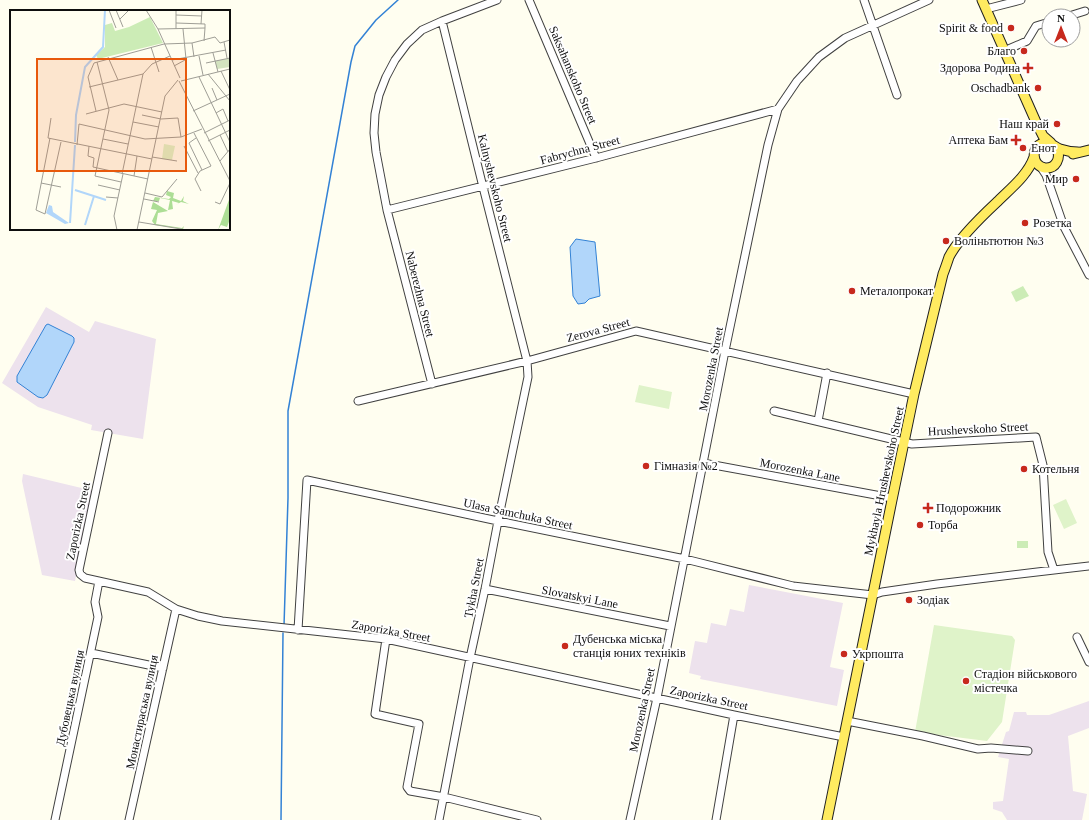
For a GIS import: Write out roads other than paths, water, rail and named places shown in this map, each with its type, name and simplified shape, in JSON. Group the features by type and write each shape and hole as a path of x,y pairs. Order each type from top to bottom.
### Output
{"main road":[{"path":"982,0 1036,122 1043,135 1059,152 1056,163"},
{"path":"1036,122 1038,137 1034,157 1035,161 1040,166 1047,168 1065,156 1084,151"},
{"path":"1036,148 1043,143 1065,151 1084,151"},
{"name":"Mykhayla Hrushevskoho Street","path":"828,820 892,498 914,394 943,274 949,257 957,244 980,218 1023,175 1034,157"},
{"name":"Mykhayla Hrushevskoho Street","path":"1023,175 1040,166"}],"street":[{"name":"Naberezhna Street","path":"432,384 387,210 376,152 374,133 375,114 379,95 386,77 395,60 407,44 422,30 497,0"},
{"name":"Saksahanskoho Street","path":"529,0 596,158"},
{"path":"864,0 897,95"},
{"name":"Morozenka Street","path":"630,820 657,698 725,351 768,145 778,108 797,81 819,57 845,38 929,0"},
{"path":"986,9 1022,0"},
{"path":"1081,12 1085,10"},
{"name":"Kalnyshevskoho Street","path":"442,21 527,361"},
{"path":"1004,51 1027,41 1036,26 1041,24"},
{"name":"Fabrychna Street","path":"387,210 596,158 778,108"},
{"path":"1049,183 1056,163"},
{"path":"1040,166 1049,183 1064,227 1089,275"},
{"name":"Zerova Street","path":"358,401 527,361 636,331 827,373 914,394"},
{"name":"Tykha Street","path":"439,820 470,658 528,377 527,361"},
{"path":"818,422 827,373"},
{"path":"774,410 818,422 905,442"},
{"name":"Zaporizka Street","path":"108,433 79,570 82,576 148,592 176,609 198,616 222,621 386,639 734,715 844,737"},
{"name":"Hrushevskoho Street","path":"905,442 912,444 1036,437 1043,465 1048,552 1054,570"},
{"name":"Morozenka Lane","path":"703,463 892,498"},
{"name":"Ulasa Samchuka Street","path":"298,630 307,480 685,559 792,586 873,595"},
{"path":"873,595 882,592 937,584 1089,566"},
{"name":"Дубовецька вулиця","path":"55,820 98,617 95,602 99,581"},
{"name":"Slovatskyi Lane","path":"485,589 670,626"},
{"name":"Монастираська вулиця","path":"129,820 176,609"},
{"path":"1077,637 1089,662"},
{"path":"386,639 375,714 419,724 407,787 410,791 536,820"},
{"path":"91,653 163,668"},
{"path":"716,820 734,715"},
{"path":"847,721 923,736 978,749 991,748 1028,752"}],"water":[{"path":"576,239 595,242 600,296 589,299 585,303 578,304 573,296 570,247"},
{"path":"48,324 72,336 74,338 74,342 47,395 43,398 38,397 17,382 17,376 46,325"}],"waterway":[{"path":"284,626 288,498 288,411 351,62 355,46 376,20 398,0"},
{"path":"281,820 283,633"}],"place":[{"name":"Spirit & food","path":"1011,28"},
{"name":"Благо","path":"1024,51"},
{"name":"Здорова Родина","path":"1028,68"},
{"name":"Oschadbank","path":"1038,88"},
{"name":"Наш край","path":"1057,124"},
{"name":"Аптека Бам","path":"1016,140"},
{"name":"Енот","path":"1023,148"},
{"name":"Мир","path":"1076,179"},
{"name":"Розетка","path":"1025,223"},
{"name":"Воліньтютюн №3","path":"946,241"},
{"name":"Металопрокат","path":"852,291"},
{"name":"Гімназія №2","path":"646,466"},
{"name":"Котельня","path":"1024,469"},
{"name":"Подорожник","path":"928,508"},
{"name":"Торба","path":"920,525"},
{"name":"Зодіак","path":"909,600"},
{"name":"Дубенська міська станція юних техніків","path":"565,646"},
{"name":"Укрпошта","path":"844,654"},
{"name":"Стадіон військового містечка","path":"966,681"}]}
